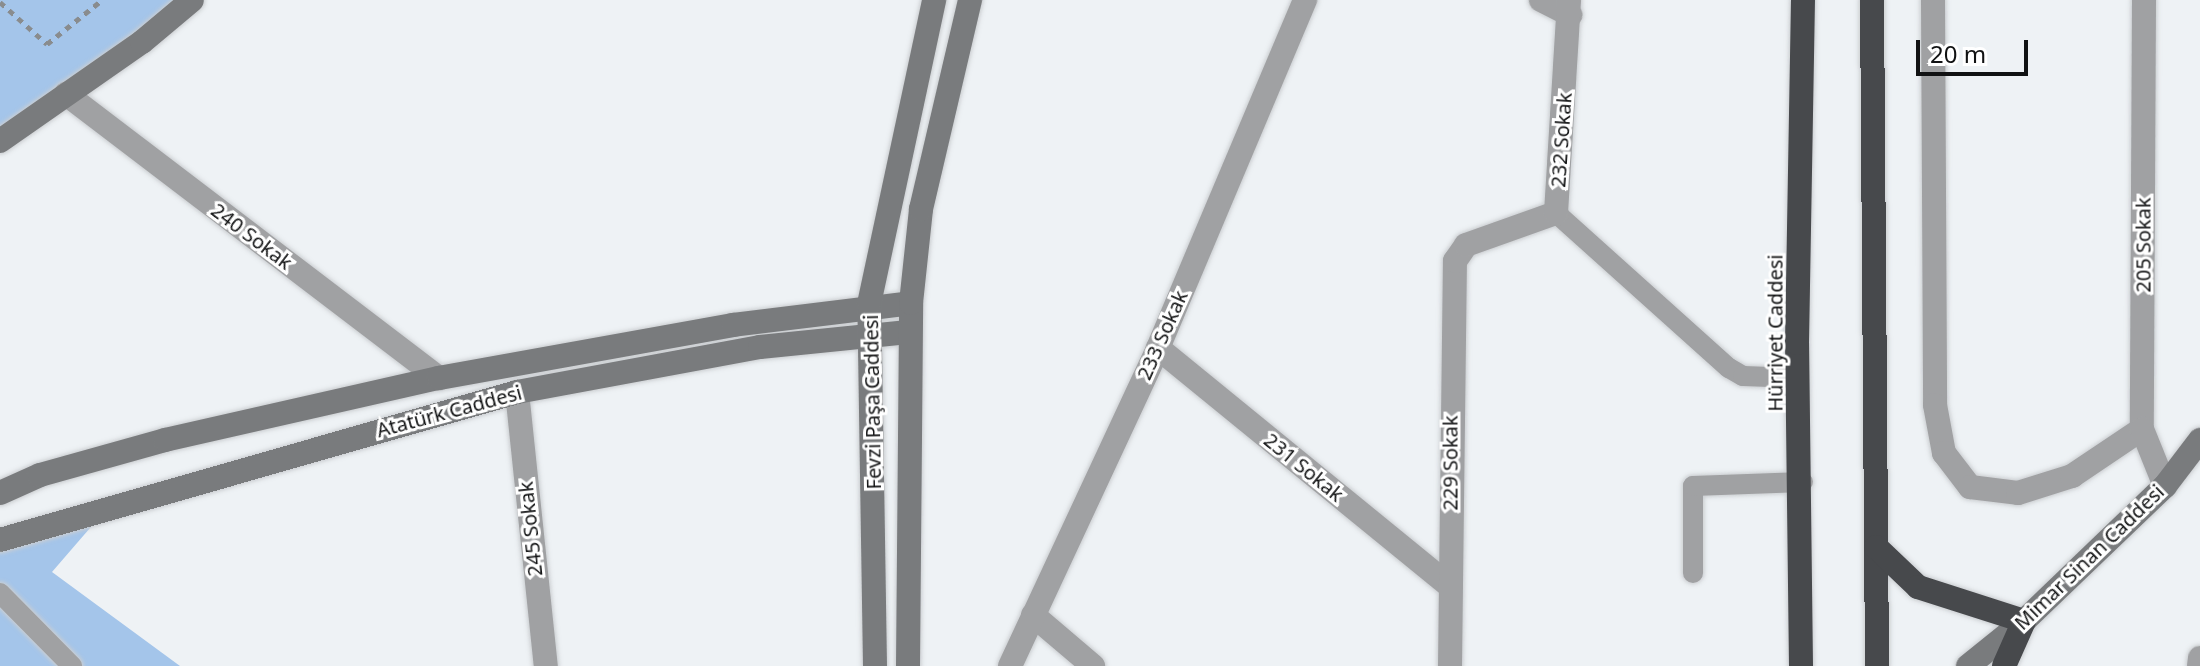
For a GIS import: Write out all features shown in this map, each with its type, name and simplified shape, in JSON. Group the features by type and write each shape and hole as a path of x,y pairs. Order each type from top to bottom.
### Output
{"highway":[{"name":"Hürriyet Caddesi","path":"1801,666 1803,482 1798,378 1803,0"},
{"path":"1872,0 1877,666"},
{"path":"1876,547 1918,587 2024,621 2004,666"}],"street":[{"path":"0,141 192,0"},
{"name":"Fevzi Paşa Caddesi","path":"875,666 873,333 869,304 934,0"},
{"name":"Fevzi Paşa Caddesi","path":"908,666 908,332 921,209 970,0"},
{"name":"233 Sokak","path":"1010,666 1158,348 1305,0"},
{"path":"1541,0 1570,8"},
{"path":"1933,0 1935,405 1944,453 1970,487 2018,493 2072,476 2142,429"},
{"name":"205 Sokak","path":"2144,0 2142,429 2165,486"},
{"name":"232 Sokak","path":"1455,261 1466,245 1556,213 1570,8"},
{"name":"240 Sokak","path":"66,94 439,378"},
{"name":"229 Sokak","path":"1450,666 1455,261"},
{"name":"Atatürk Caddesi","path":"0,493 40,475 165,440 439,378 869,304 911,303"},
{"name":"Atatürk Caddesi","path":"2,544 517,392 760,347 873,333 908,332"},
{"name":"231 Sokak","path":"1158,348 1449,585"},
{"name":"245 Sokak","path":"517,392 546,666"},
{"name":"Mimar Sinan Caddesi","path":"1968,666 2024,621 2165,486 2200,440"},
{"path":"1033,615 1093,666"},
{"path":"2199,666 2200,658"}],"lane":[{"path":"1556,213 1729,368 1743,376 1798,378"},
{"path":"1693,573 1693,486 1803,482"},
{"path":"0,593 72,666"}],"path":[{"path":"0,2 47,44 102,0"}],"shaded area":[{"path":"0,0 192,0 0,141"},
{"path":"109,506 52,572 180,666 0,666 0,540"}]}
